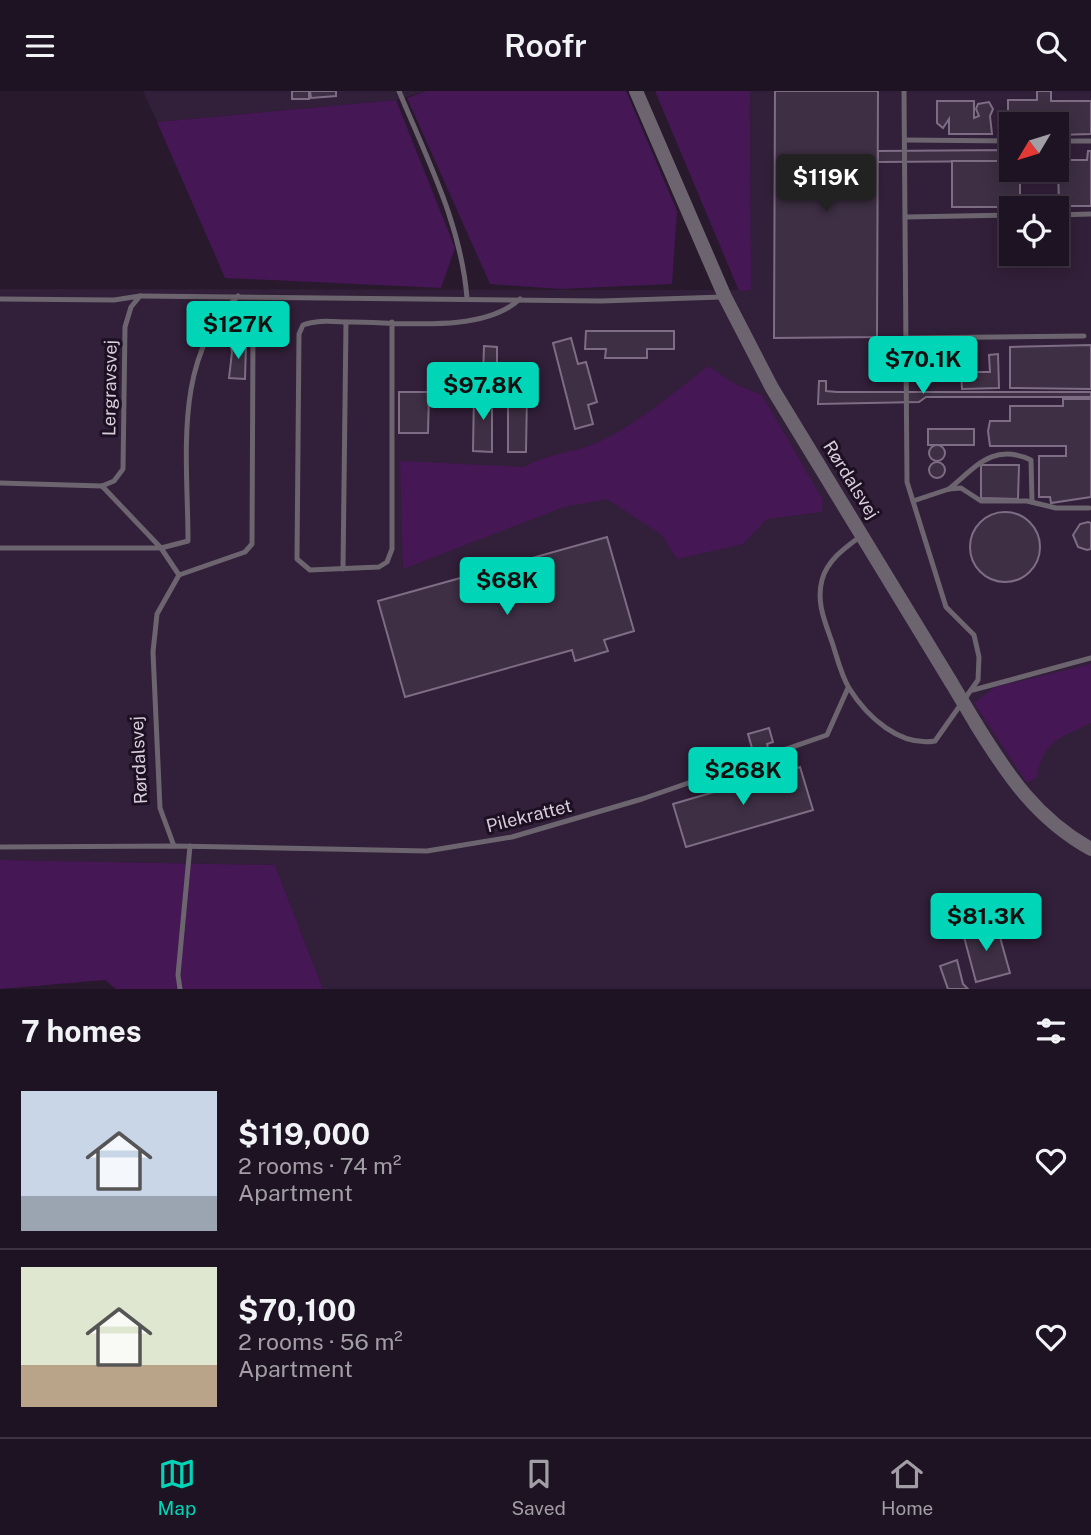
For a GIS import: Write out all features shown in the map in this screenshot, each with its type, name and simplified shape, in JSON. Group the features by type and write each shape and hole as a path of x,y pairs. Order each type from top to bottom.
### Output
{"street":[{"name":"Rørdalsvej","path":"636,91 725,297 772,388 976,724 1030,803 1066,835 1091,849"}],"lane":[{"path":"398,91 454,225 464,263 467,298"},
{"path":"862,535 838,554 822,578 820,605 848,688 876,719 897,736 919,744 935,741 978,680 979,656 974,635 946,607 907,482 905,447 908,338 904,91"},
{"path":"905,140 999,141"},
{"path":"1069,141 1091,141"},
{"path":"1069,215 1091,214"},
{"path":"907,217 999,215"},
{"path":"0,299 114,300 140,296 238,296 601,301 725,297"},
{"name":"Lergravsvej","path":"102,487 114,481 123,469 125,327 131,307 140,296"},
{"path":"0,548 161,548 188,541 190,393 195,362 225,308 238,296"},
{"path":"392,322 392,549 387,562 379,568 310,570 297,559 299,334 303,325 311,322 479,320 508,310 520,299"},
{"path":"343,569 346,322"},
{"path":"0,483 102,487 161,548 179,575 245,552 252,544 253,331 258,324"},
{"path":"908,338 1084,335"},
{"path":"949,489 986,457 1022,455 1031,460 1033,467 1032,502"},
{"path":"913,501 949,489 961,488 981,501 1032,502 1056,508 1089,509"},
{"name":"Rørdalsvej","path":"174,846 160,808 153,652 157,614 179,575"},
{"path":"970,692 981,686 1091,658"},
{"name":"Pilekrattet","path":"174,846 428,852 512,837 642,799 827,734 848,688"},
{"path":"0,847 174,846"},
{"path":"180,989 178,975 190,846"}],"shaded area":[{"path":"143,91 426,91 396,100 157,122"},
{"path":"426,91 626,91 677,211 672,284 560,289 490,284 407,98"},
{"path":"655,91 750,91 751,290 739,291"},
{"path":"750,91 1091,91 1091,989 323,989 275,865 0,860 0,289 751,290"},
{"path":"396,100 455,248 441,288 225,278 157,122"},
{"path":"708,366 735,384 762,395 823,500 822,512 767,519 743,544 677,559 662,535 607,499 564,507 403,569 400,461 524,467 601,441 656,407"},
{"path":"1091,664 1091,723 1054,742 1044,755 1036,778 1027,783 974,703 995,687"},
{"path":"0,860 275,865 323,989 116,989 105,980 0,989"}],"building":[{"path":"292,91 309,91 309,99 292,99"},
{"path":"310,91 336,91 336,96 311,98"},
{"path":"775,91 878,91 877,337 774,338"},
{"path":"1037,91 1051,91 1051,101 1091,101 1091,134 1069,135 1069,112 1008,112 1008,100 1037,100"},
{"path":"937,101 974,101 974,118 979,116 976,109 978,104 989,102 993,109 990,116 992,134 949,134 949,119 943,128 937,123"},
{"path":"999,150 999,161 878,162 878,151"},
{"path":"1088,151 1091,151 1091,206 1069,206 1069,196 1059,196 1058,182 1069,182 1069,160 1087,160"},
{"path":"952,161 999,161 999,182 1020,182 1020,196 999,196 999,207 952,207"},
{"path":"586,331 674,331 674,349 647,349 647,358 605,358 606,349 585,349"},
{"path":"571,338 578,364 586,362 597,402 588,405 593,424 575,429 553,343"},
{"path":"230,343 246,344 245,379 229,378 232,352"},
{"path":"1091,345 1091,389 1010,388 1010,347"},
{"path":"484,346 497,347 497,363 522,363 522,377 483,376"},
{"path":"998,354 999,388 962,389 961,372 990,372 989,355"},
{"path":"819,381 826,381 826,391 837,392 1091,392 1091,397 926,397 919,402 818,404"},
{"path":"399,392 429,392 428,433 399,433"},
{"path":"474,392 492,392 492,452 473,451"},
{"path":"508,392 527,392 526,452 508,452"},
{"path":"1063,399 1091,399 1091,497 1051,503 1050,497 1039,497 1039,456 1066,456 1066,446 990,446 988,431 990,421 1010,421 1010,406 1063,406"},
{"path":"928,429 974,429 974,445 928,445"},
{"path":"934,445 940,445 945,453 943,459 934,461 929,456 929,450"},
{"path":"934,462 940,462 945,470 943,476 934,478 929,473 929,467"},
{"path":"981,465 1019,465 1018,499 981,498"},
{"path":"1005,512 1030,522 1040,547 1030,572 1005,582 980,572 970,547 980,522"},
{"path":"1091,523 1091,549 1087,550 1078,547 1073,535 1080,524"},
{"path":"607,537 634,631 604,640 608,651 575,661 572,650 405,697 378,601"},
{"path":"769,728 773,742 767,744 768,748 752,748 748,734"},
{"path":"800,767 813,810 686,847 673,804"},
{"path":"996,923 1010,973 976,982 963,933"},
{"path":"957,960 963,984 968,989 948,989 940,966"}]}
